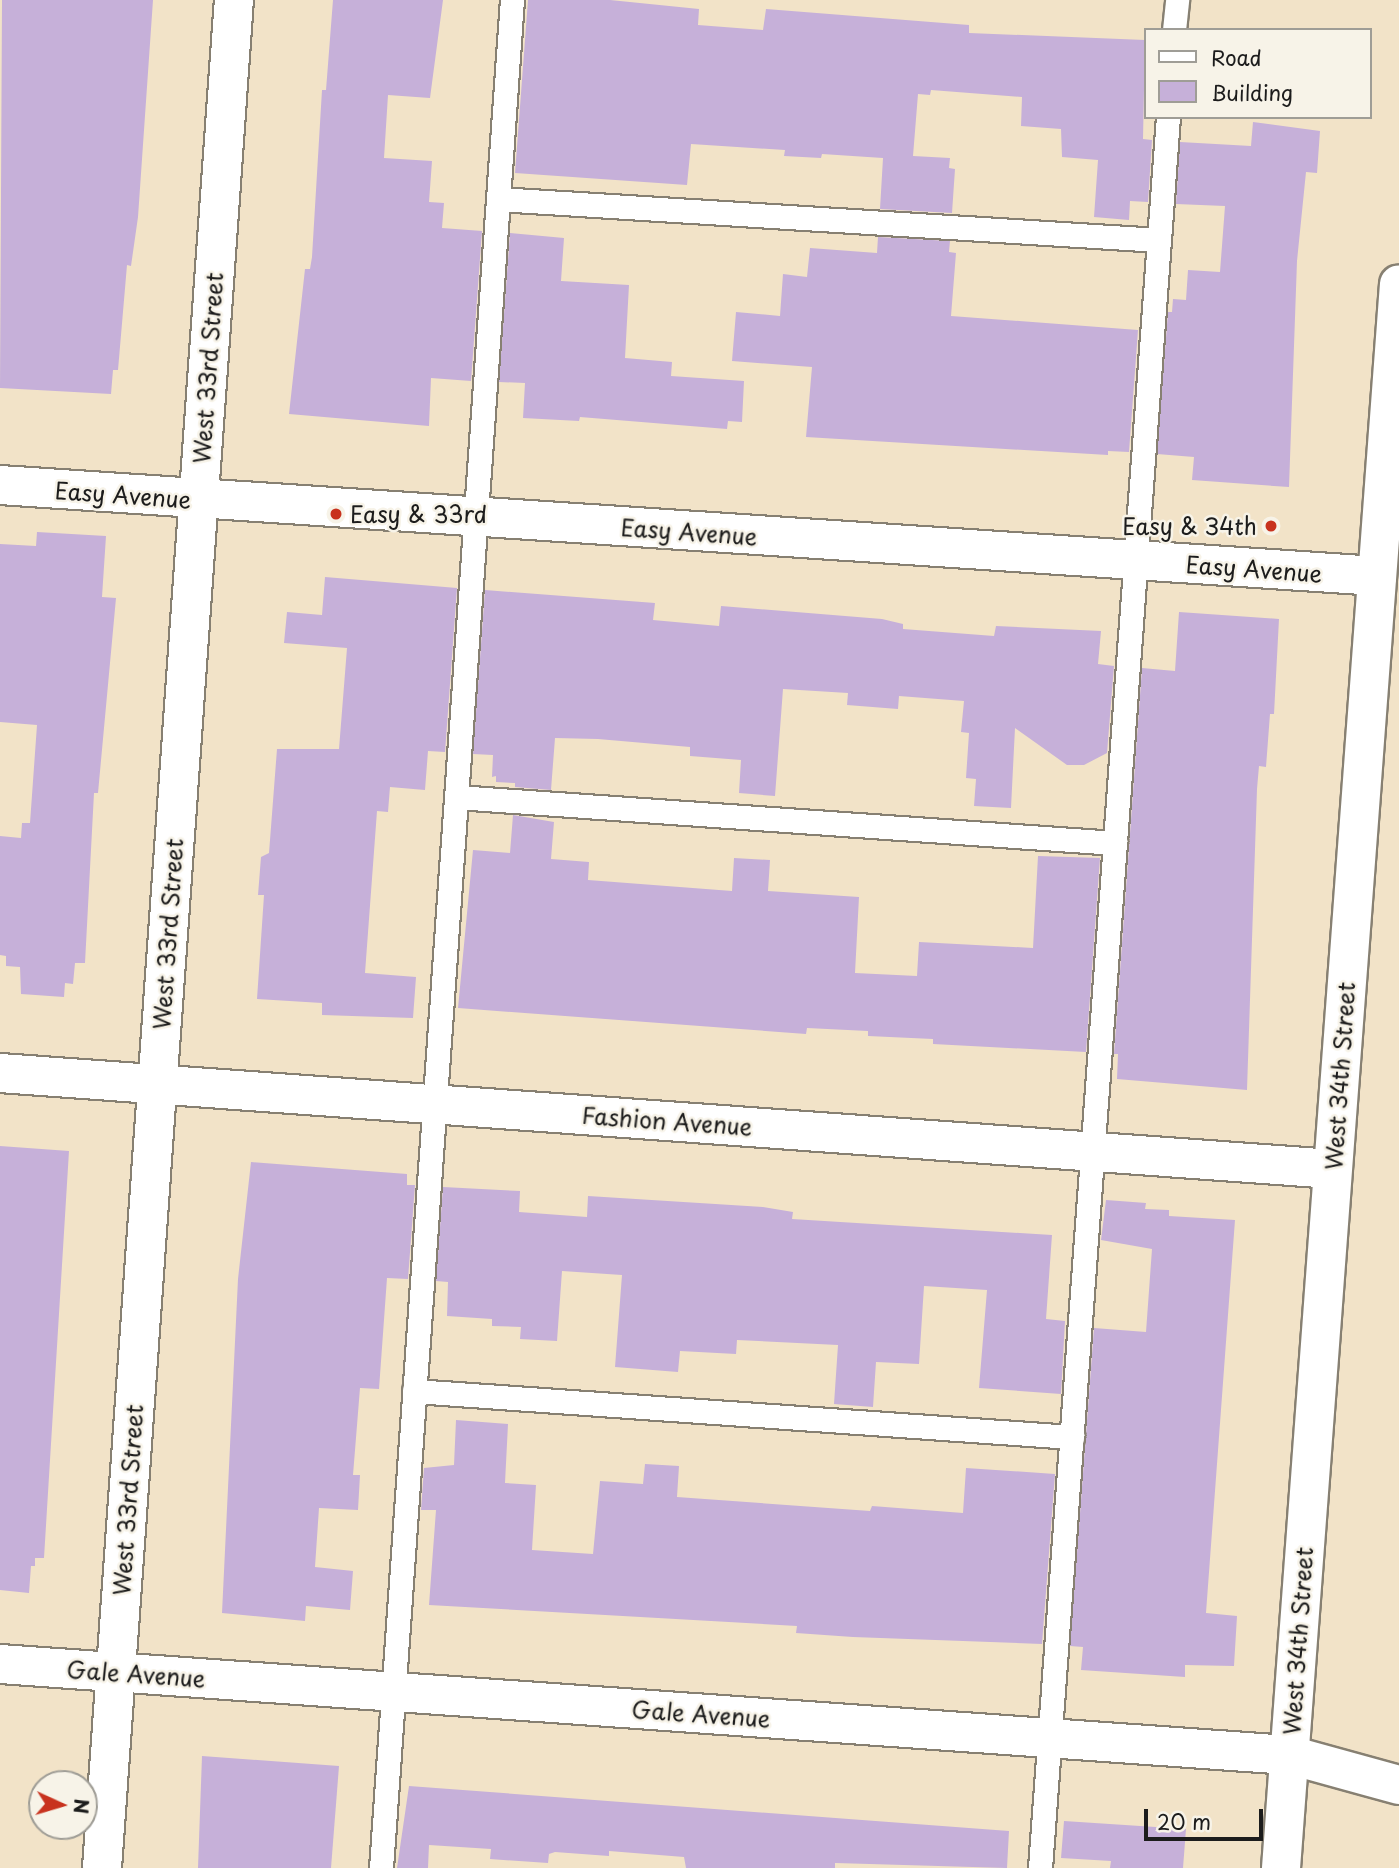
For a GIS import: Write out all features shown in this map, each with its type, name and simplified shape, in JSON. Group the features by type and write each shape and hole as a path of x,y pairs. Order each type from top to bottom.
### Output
{"street":[{"name":"West 33rd Street","path":"102,1868 234,0"},
{"name":"West 34th Street","path":"1281,1868 1399,284"},
{"name":"Easy Avenue","path":"0,485 199,501 1377,576"},
{"name":"Fashion Avenue","path":"0,1073 1333,1169"},
{"name":"Gale Avenue","path":"0,1664 1290,1755 1399,1785"}],"lane":[{"path":"381,1868 512,0"},
{"path":"1174,28 1177,0"},
{"path":"1040,1868 1168,119"},
{"path":"498,199 1159,240"},
{"path":"456,797 1115,843"},
{"path":"414,1391 1072,1437"}],"building":[{"path":"2,0 153,0 138,217 131,266 127,265 118,370 113,370 111,394 0,388"},
{"path":"333,0 443,0 430,98 388,95 384,158 432,161 429,202 444,203 442,228 482,231 471,381 431,378 429,426 289,414 305,269 310,269 312,257 322,90 326,90"},
{"path":"528,0 610,0 699,9 698,25 763,30 766,9 969,25 969,33 1144,40 1143,139 1152,140 1148,202 1130,201 1129,220 1094,217 1098,160 1062,157 1061,129 1021,126 1022,97 931,90 930,95 918,94 913,156 950,158 949,168 955,169 952,213 880,209 883,158 822,154 821,158 784,156 785,150 691,144 687,185 515,173"},
{"path":"1253,122 1320,131 1317,173 1306,172 1297,261 1289,487 1192,480 1194,457 1157,454 1168,312 1172,312 1173,299 1186,300 1188,270 1220,272 1225,206 1176,204 1180,142 1251,146"},
{"path":"510,233 564,238 561,281 629,285 625,358 672,362 671,376 744,381 742,422 728,421 727,429 580,417 579,421 523,418 525,383 499,382"},
{"path":"878,237 950,241 949,252 956,253 951,316 1138,330 1129,452 1108,451 1108,455 806,437 812,367 732,361 736,312 780,316 783,274 807,277 810,248 877,253"},
{"path":"37,532 106,536 102,597 116,598 98,793 94,793 85,963 75,963 73,984 65,983 64,997 21,994 20,967 6,966 6,956 0,955 0,836 21,838 22,823 30,823 37,725 0,722 0,544 36,546"},
{"path":"325,577 457,588 445,752 428,751 425,790 390,787 388,812 377,811 365,973 416,977 413,1018 322,1015 322,1003 257,999 264,895 258,895 261,857 269,853 277,749 339,749 347,648 284,643 287,612 322,615"},
{"path":"485,590 655,603 653,620 719,626 721,606 882,619 903,624 903,629 994,636 996,626 1101,631 1098,664 1114,666 1107,753 1084,765 1067,765 1015,728 1011,808 974,806 976,779 966,778 969,733 961,732 964,701 899,696 898,709 847,705 848,693 783,689 775,796 739,793 741,760 690,756 690,747 598,739 555,738 551,790 515,787 515,783 496,782 496,776 492,777 493,755 473,754"},
{"path":"1179,612 1279,619 1274,714 1270,714 1266,767 1259,766 1257,789 1247,1090 1117,1079 1118,1054 1114,1054 1142,668 1175,671"},
{"path":"513,815 554,822 551,859 589,862 588,880 732,891 734,858 770,860 768,891 859,897 855,973 917,976 919,942 1033,948 1038,856 1100,858 1086,1052 933,1044 933,1039 868,1036 868,1031 807,1028 806,1034 458,1008 473,850 510,853"},
{"path":"0,1146 69,1151 44,1558 35,1558 35,1566 31,1566 29,1593 0,1590"},
{"path":"251,1162 407,1174 407,1185 415,1185 408,1279 387,1278 379,1389 360,1388 353,1475 360,1475 358,1510 319,1508 315,1567 353,1571 350,1610 306,1606 305,1621 222,1613 238,1279"},
{"path":"443,1187 520,1191 519,1212 587,1217 588,1196 763,1207 793,1212 792,1219 1052,1235 1046,1319 1065,1321 1061,1394 979,1388 987,1290 924,1286 919,1364 876,1362 873,1407 834,1404 838,1345 737,1340 736,1354 680,1351 678,1372 615,1367 622,1275 562,1271 557,1341 520,1339 521,1327 492,1326 492,1319 447,1316 448,1282 436,1281"},
{"path":"1106,1200 1146,1203 1145,1209 1169,1210 1169,1216 1235,1220 1206,1613 1237,1616 1234,1666 1185,1665 1185,1677 1081,1670 1083,1647 1070,1646 1094,1328 1146,1332 1152,1249 1101,1240"},
{"path":"456,1420 508,1424 505,1483 536,1485 532,1550 593,1554 600,1481 643,1484 645,1464 679,1466 677,1497 870,1511 872,1506 963,1513 966,1468 1055,1474 1042,1644 853,1637 796,1633 797,1626 429,1605 436,1510 421,1510 424,1468 454,1465"},
{"path":"202,1756 339,1766 331,1868 198,1868"},
{"path":"409,1786 1009,1831 1007,1868 835,1863 835,1868 686,1868 684,1857 609,1851 609,1856 555,1852 549,1854 548,1863 490,1859 491,1849 429,1845 428,1868 397,1868"},
{"path":"1064,1821 1186,1829 1183,1868 1110,1868 1111,1861 1061,1858"}],"place":[{"name":"Easy & 33rd","path":"336,514"},
{"name":"Easy & 34th","path":"1271,526"}]}
